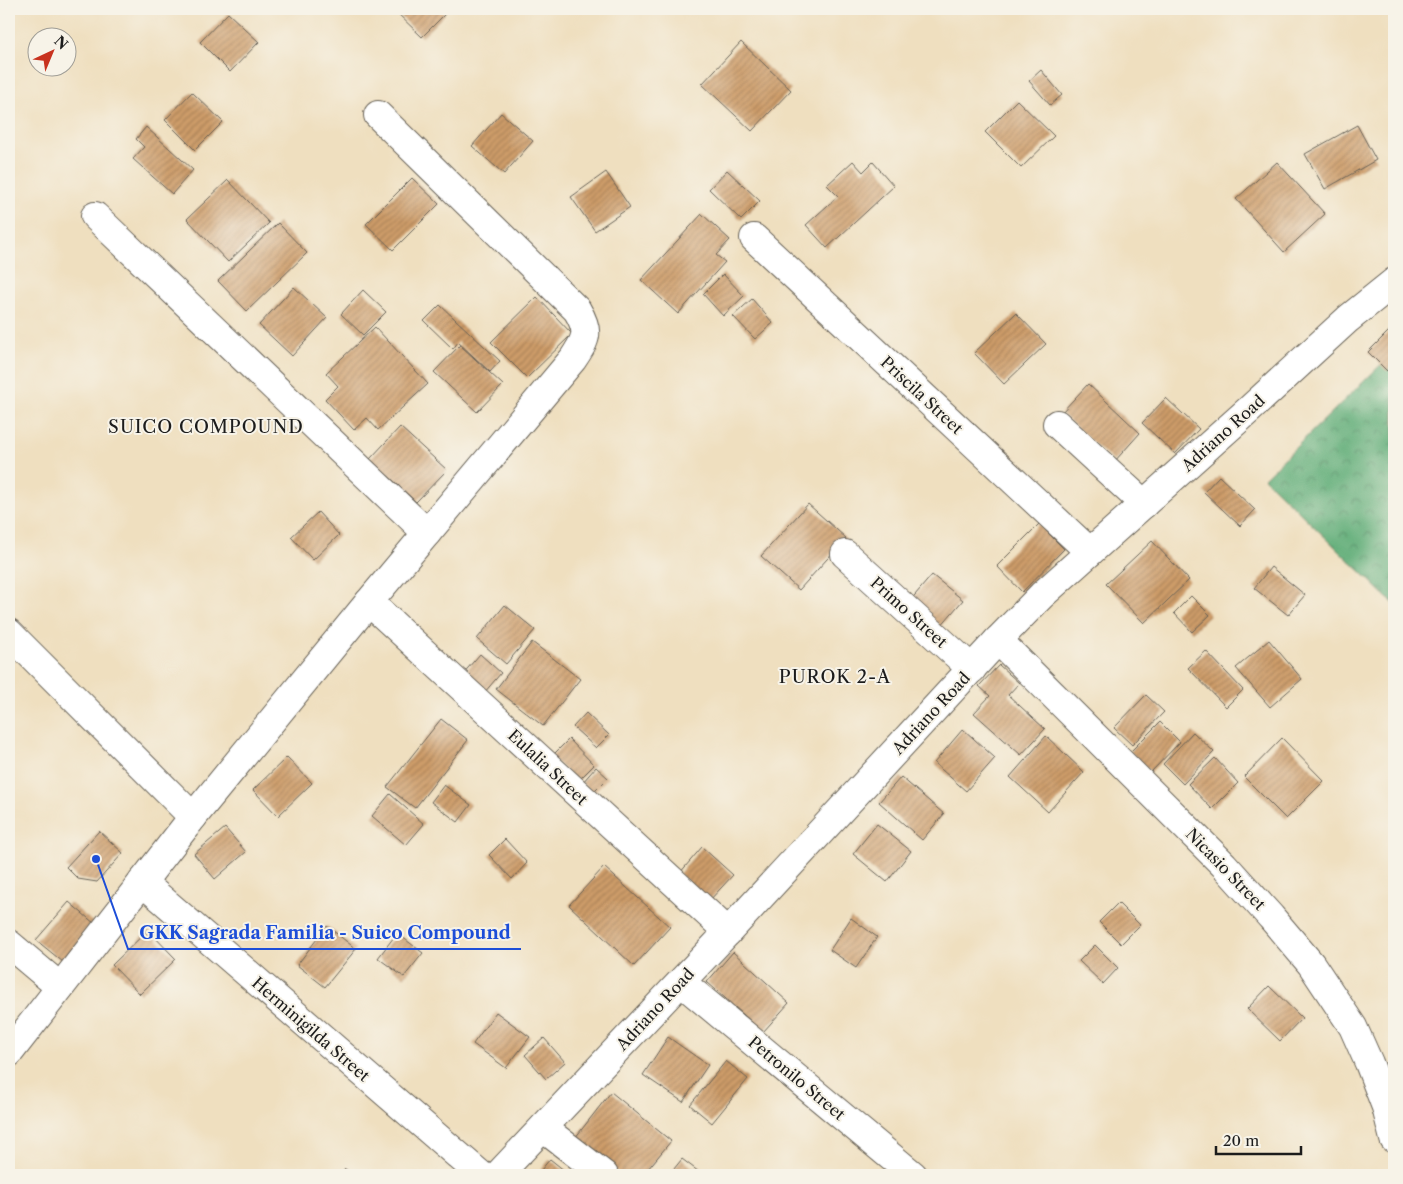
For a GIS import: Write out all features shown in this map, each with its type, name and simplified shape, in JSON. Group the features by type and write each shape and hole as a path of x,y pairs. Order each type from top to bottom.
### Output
{"street":[{"path":"9,1053 193,817 369,602 573,359 582,345 586,334 584,321 577,310 378,115"},
{"path":"95,216 427,533"},
{"name":"Priscila Street","path":"754,238 1090,552"},
{"name":"Adriano Road","path":"498,1175 728,932 998,640 1042,595 1348,319 1394,282"},
{"path":"1057,424 1144,504"},
{"name":"Primo Street","path":"845,554 972,669"},
{"name":"Eulalia Street","path":"369,602 728,932"},
{"path":"9,633 193,817"},
{"name":"Nicasio Street","path":"998,640 1224,865 1310,964 1353,1027 1386,1107 1394,1139"},
{"name":"Herminigilda Street","path":"142,882 480,1175"},
{"path":"9,944 60,987"},
{"name":"Petronilo Street","path":"681,982 913,1175"},
{"path":"543,1128 604,1175"}],"green space":[{"path":"1394,352 1394,604 1264,478"}],"building":[{"path":"393,9 440,9 445,14 422,37"},
{"path":"228,13 259,42 230,72 200,42"},
{"path":"741,42 791,90 752,131 702,84"},
{"path":"1041,70 1062,95 1050,105 1029,81"},
{"path":"192,92 223,122 195,150 165,120"},
{"path":"1017,100 1054,136 1021,168 985,132"},
{"path":"501,113 533,141 504,174 472,146"},
{"path":"1357,125 1376,160 1325,189 1305,154"},
{"path":"146,127 193,170 172,194 133,159 144,147 136,139"},
{"path":"853,161 863,172 873,162 894,186 827,248 806,225 838,196 827,185"},
{"path":"1277,162 1325,214 1284,252 1236,199"},
{"path":"727,170 760,201 741,220 709,189"},
{"path":"606,172 630,207 595,231 571,197"},
{"path":"412,178 439,204 393,250 366,224"},
{"path":"228,180 269,223 228,262 187,219"},
{"path":"702,214 730,240 716,255 725,262 678,314 641,280"},
{"path":"278,223 307,253 247,311 218,281"},
{"path":"723,274 744,296 723,316 703,294"},
{"path":"294,287 327,318 292,356 259,325"},
{"path":"363,290 386,312 363,335 341,314"},
{"path":"537,297 572,334 527,378 491,342"},
{"path":"752,299 773,323 755,339 733,316"},
{"path":"440,305 500,361 490,372 458,342 453,349 424,321"},
{"path":"1016,313 1046,344 1004,384 974,353"},
{"path":"1394,326 1394,364 1387,371 1368,352"},
{"path":"375,327 428,384 378,430 367,418 354,430 325,399 338,386 326,373"},
{"path":"460,345 503,385 477,412 434,372"},
{"path":"1088,384 1140,433 1114,462 1061,413"},
{"path":"1166,398 1199,429 1175,454 1142,423"},
{"path":"400,427 447,470 416,502 370,459"},
{"path":"1219,476 1255,510 1240,526 1204,492"},
{"path":"808,504 846,538 799,590 761,556"},
{"path":"318,512 339,535 313,560 291,537"},
{"path":"1039,524 1064,549 1022,592 997,566"},
{"path":"1152,541 1189,580 1144,623 1106,584"},
{"path":"1271,567 1305,595 1288,615 1254,588"},
{"path":"932,575 963,600 940,627 909,602"},
{"path":"1191,596 1210,615 1192,632 1174,613"},
{"path":"505,605 535,630 506,664 477,639"},
{"path":"1269,640 1302,679 1270,707 1236,668"},
{"path":"532,642 580,679 543,726 496,689"},
{"path":"1206,651 1243,690 1226,707 1188,668"},
{"path":"480,654 501,673 484,693 462,675"},
{"path":"999,665 1019,683 1008,695 1045,729 1021,755 974,713 990,696 979,686"},
{"path":"1146,695 1164,712 1132,745 1114,728"},
{"path":"586,713 609,735 596,748 573,727"},
{"path":"441,719 468,740 415,808 387,787"},
{"path":"1160,722 1180,742 1151,772 1130,752"},
{"path":"963,729 995,758 966,791 934,763"},
{"path":"1193,732 1214,752 1183,784 1163,764"},
{"path":"1046,736 1084,772 1048,812 1010,777"},
{"path":"1282,738 1324,781 1286,819 1244,777"},
{"path":"569,739 594,765 577,782 551,757"},
{"path":"287,757 312,783 278,816 253,790"},
{"path":"1215,758 1238,783 1212,809 1188,784"},
{"path":"596,767 608,778 593,793 582,783"},
{"path":"901,777 944,814 922,840 879,802"},
{"path":"444,785 471,805 458,822 431,802"},
{"path":"390,794 424,824 406,845 372,816"},
{"path":"877,824 911,851 887,882 853,854"},
{"path":"225,828 246,852 215,879 194,854"},
{"path":"99,831 123,853 97,882 78,879 66,867"},
{"path":"505,839 527,863 512,879 489,855"},
{"path":"702,847 733,875 709,901 679,874"},
{"path":"604,867 670,927 634,966 569,905"},
{"path":"69,902 95,924 63,962 36,940"},
{"path":"1118,903 1140,925 1121,944 1099,922"},
{"path":"851,918 877,937 856,968 830,950"},
{"path":"327,926 356,949 325,987 297,965"},
{"path":"148,930 176,959 140,994 112,965"},
{"path":"397,933 423,953 404,977 378,958"},
{"path":"1095,945 1118,968 1103,984 1079,961"},
{"path":"733,952 789,1003 763,1032 707,982"},
{"path":"1269,986 1302,1018 1280,1041 1247,1009"},
{"path":"496,1012 530,1037 506,1068 473,1044"},
{"path":"668,1037 708,1065 683,1102 643,1075"},
{"path":"544,1038 565,1062 546,1079 525,1055"},
{"path":"726,1061 748,1079 712,1123 690,1105"},
{"path":"611,1092 671,1141 643,1175 621,1175 575,1138"},
{"path":"550,1159 570,1175 537,1175"},
{"path":"682,1159 703,1175 669,1175"},
{"path":"345,1169 356,1175 341,1175"}],"place":[{"name":"GKK Sagrada Familia - Suico Compound","path":"96,859"}],"district":[{"name":"SUICO COMPOUND","path":"206,427"},
{"name":"PUROK 2-A","path":"835,677"}]}
